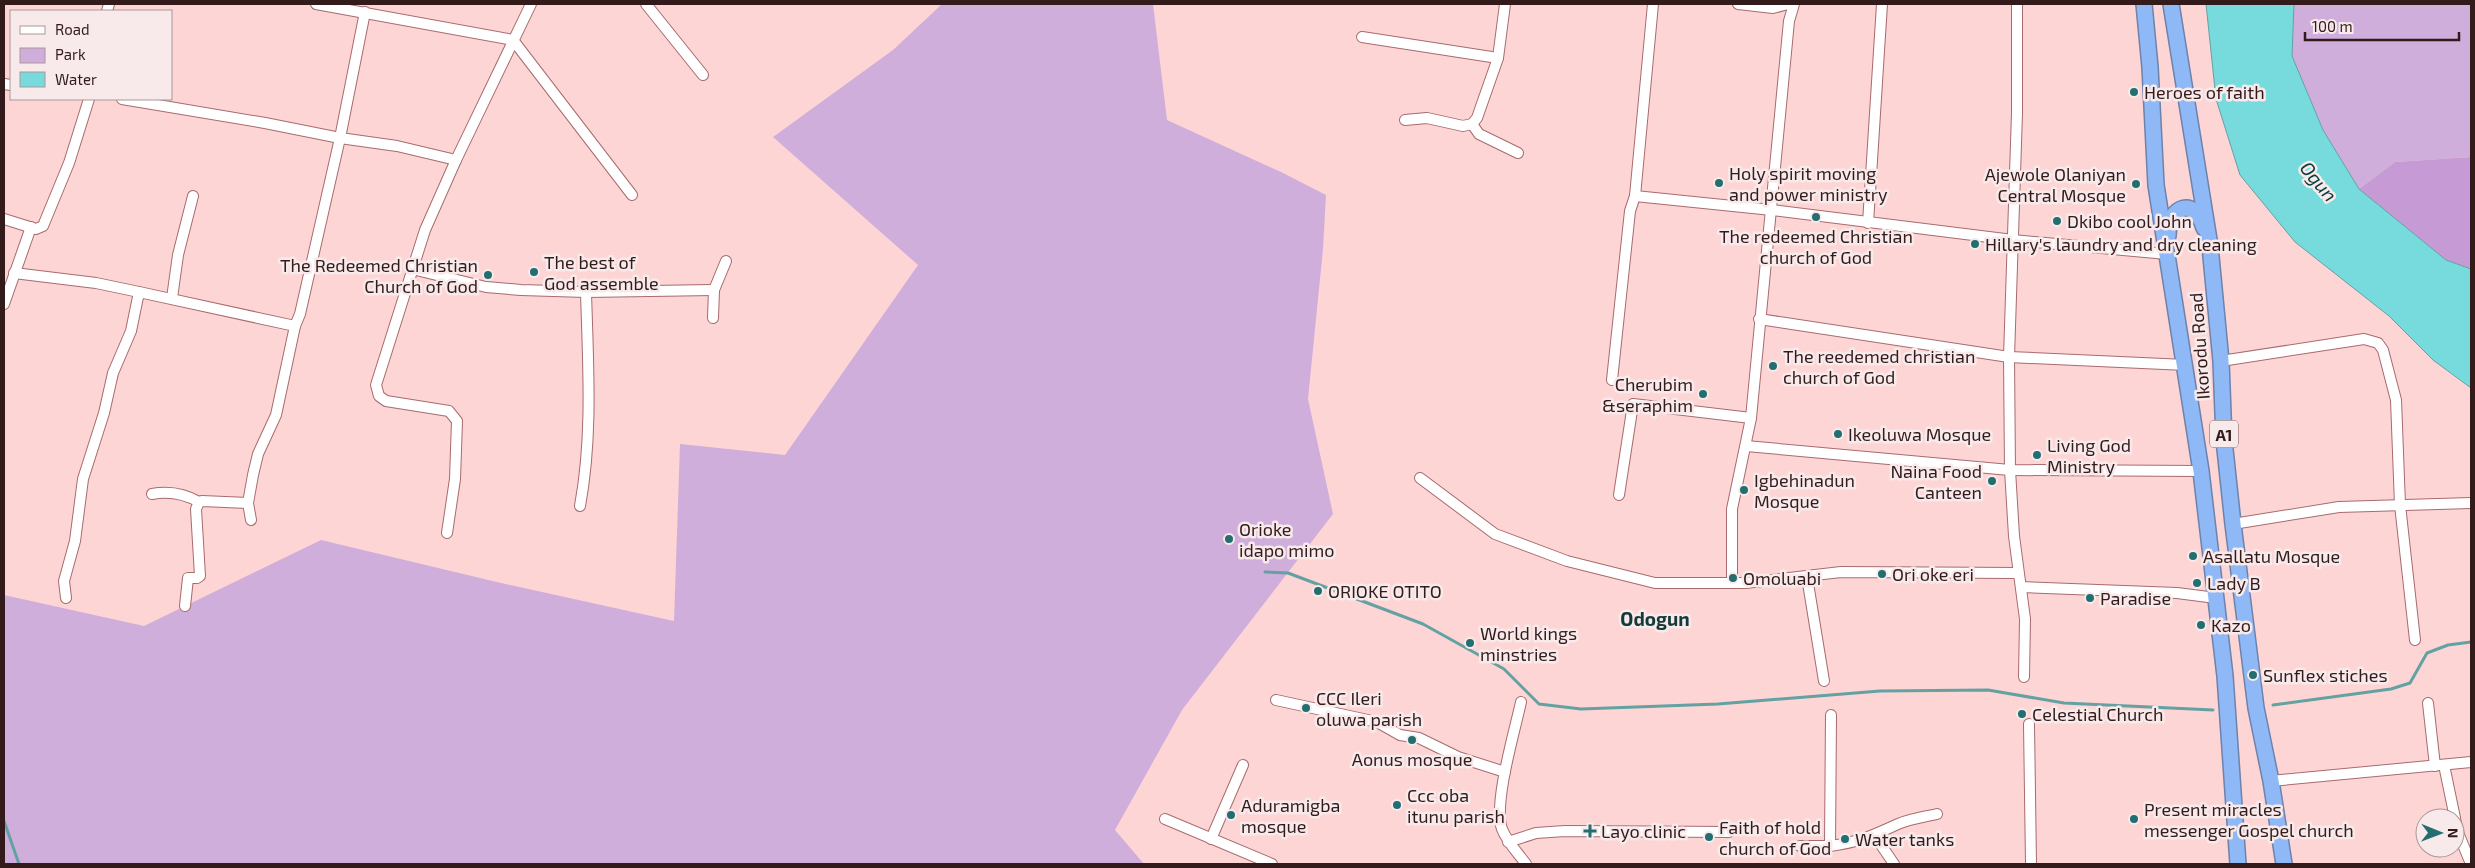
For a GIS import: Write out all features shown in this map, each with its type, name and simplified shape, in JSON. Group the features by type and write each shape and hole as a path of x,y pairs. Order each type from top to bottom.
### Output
{"highway":[{"name":"Ikorodu Road","path":"2144,4 2150,67 2156,185 2186,365 2201,471 2225,676 2238,864"},
{"name":"Ikorodu Road","path":"2171,4 2180,68 2199,166 2210,246 2221,361 2224,440 2256,708 2271,780 2284,864"},
{"path":"2167,254 2168,223 2173,213 2180,209 2189,208 2202,220 2210,246"}],"street":[{"path":"316,4 513,40 632,195"},
{"path":"447,533 455,479 457,421 449,411 386,401 379,396 377,390 378,378 419,245 456,160 531,4"},
{"path":"646,4 703,75"},
{"path":"1405,120 1427,118 1463,126 1472,124 1481,109 1498,58 1505,4"},
{"path":"1612,380 1630,210 1635,196 1653,4"},
{"path":"1738,4 1773,8 1788,4"},
{"path":"1732,584 1732,508 1751,418 1759,318 1772,210 1789,20 1794,4"},
{"path":"1868,223 1882,4"},
{"path":"2017,4 2009,357 2010,470 2018,573 2025,619 2024,677"},
{"path":"251,520 248,504 258,454 276,415 295,326 300,314 340,138 364,12"},
{"path":"1362,37 1498,58"},
{"path":"4,219 39,229 43,226 69,163 89,100"},
{"path":"128,100 265,123 340,138 397,146 456,160"},
{"path":"1472,124 1479,134 1518,153"},
{"path":"172,298 178,255 193,196"},
{"path":"1635,196 1772,210 2013,240 2167,254"},
{"path":"4,304 31,227"},
{"path":"713,318 714,290 726,261"},
{"path":"412,269 486,287 586,292 714,290"},
{"path":"14,273 96,283 295,326"},
{"path":"66,598 64,581 75,541 84,479 104,413 113,373 132,331 139,292"},
{"path":"580,506 587,470 589,413 586,292"},
{"path":"1759,318 2009,357 2186,365"},
{"path":"2221,361 2364,339 2378,343 2386,358 2396,400 2400,505 2415,640"},
{"path":"1618,495 1634,404 1751,418"},
{"path":"1746,446 2010,470 2201,471"},
{"path":"1420,478 1496,534 1544,553 1655,583 1732,584 1841,572 2018,573"},
{"path":"152,494 178,494 199,502 248,504"},
{"path":"185,606 188,578 200,576 196,509 199,502"},
{"path":"2233,524 2317,510 2471,503"},
{"path":"1807,577 1824,681"},
{"path":"2021,588 2177,593 2216,598"},
{"path":"1276,700 1377,722 1400,736 1419,738 1458,757 1505,772"},
{"path":"1521,702 1505,772 1500,813 1501,827 1508,842 1526,864"},
{"path":"2428,703 2440,765 2452,808"},
{"path":"1830,846 1831,715"},
{"path":"2029,724 2031,864"},
{"path":"2271,780 2471,762"},
{"path":"1211,839 1243,765"},
{"path":"1800,846 1830,846 1855,842 1875,836 1898,824 1937,814"},
{"path":"1165,819 1272,864"},
{"path":"1508,842 1536,833 1565,831 1729,832"},
{"path":"1875,836 1894,864"},
{"path":"2465,851 2471,864"}],"green space":[{"path":"942,4 1153,4 1167,120 1281,172 1326,195 1323,249 1308,399 1333,514 1182,710 1115,830 1144,864 4,864 4,595 144,626 321,540 501,583 674,621 680,444 785,455 918,265 773,137 893,50"},
{"path":"2294,4 2471,4 2471,157 2395,162 2359,189 2323,130 2292,56"}],"shaded area":[{"path":"2471,157 2471,269 2446,260 2359,189 2395,162"}],"water":[{"name":"Ogun","path":"2206,4 2294,4 2292,56 2323,130 2359,189 2446,260 2471,269 2471,388 2433,360 2389,316 2295,242 2240,175 2216,99"}],"waterway":[{"path":"1265,572 1288,573 1423,624 1504,669 1539,704 1581,709 1718,704 1880,691 1988,690 2064,703 2213,710"},
{"path":"2273,705 2391,689 2410,683 2427,653 2448,645 2471,642"},
{"path":"4,821 19,864"}],"place":[{"name":"Heroes of faith","path":"2134,92"},
{"name":"Holy spirit moving and power ministry","path":"1719,183"},
{"name":"Ajewole Olaniyan Central Mosque","path":"2136,184"},
{"name":"The redeemed Christian church of God","path":"1816,217"},
{"name":"Dkibo cool John","path":"2057,221"},
{"name":"Hillary's laundry and dry cleaning","path":"1975,244"},
{"name":"The best of God assemble","path":"534,272"},
{"name":"The Redeemed Christian Church of God","path":"488,275"},
{"name":"The reedemed christian church of God","path":"1773,366"},
{"name":"Cherubim &seraphim","path":"1703,394"},
{"name":"Ikeoluwa Mosque","path":"1838,434"},
{"name":"Living God Ministry","path":"2037,455"},
{"name":"Naina Food Canteen","path":"1992,481"},
{"name":"Igbehinadun Mosque","path":"1744,490"},
{"name":"Orioke idapo mimo","path":"1229,539"},
{"name":"Asallatu Mosque","path":"2193,556"},
{"name":"Ori oke eri","path":"1882,574"},
{"name":"Omoluabi","path":"1733,578"},
{"name":"Lady B","path":"2197,583"},
{"name":"ORIOKE OTITO","path":"1318,591"},
{"name":"Paradise","path":"2090,598"},
{"name":"Kazo","path":"2201,625"},
{"name":"World kings minstries","path":"1470,643"},
{"name":"Sunflex stiches","path":"2253,675"},
{"name":"CCC Ileri oluwa parish","path":"1306,708"},
{"name":"Celestial Church","path":"2022,714"},
{"name":"Aonus mosque","path":"1412,740"},
{"name":"Ccc oba itunu parish","path":"1397,805"},
{"name":"Aduramigba mosque","path":"1231,815"},
{"name":"Present miracles messenger Gospel church","path":"2134,819"},
{"name":"Layo clinic","path":"1590,831"},
{"name":"Faith of hold church of God","path":"1709,837"},
{"name":"Water tanks","path":"1845,839"}],"district":[{"name":"Odogun","path":"1655,618"}]}
